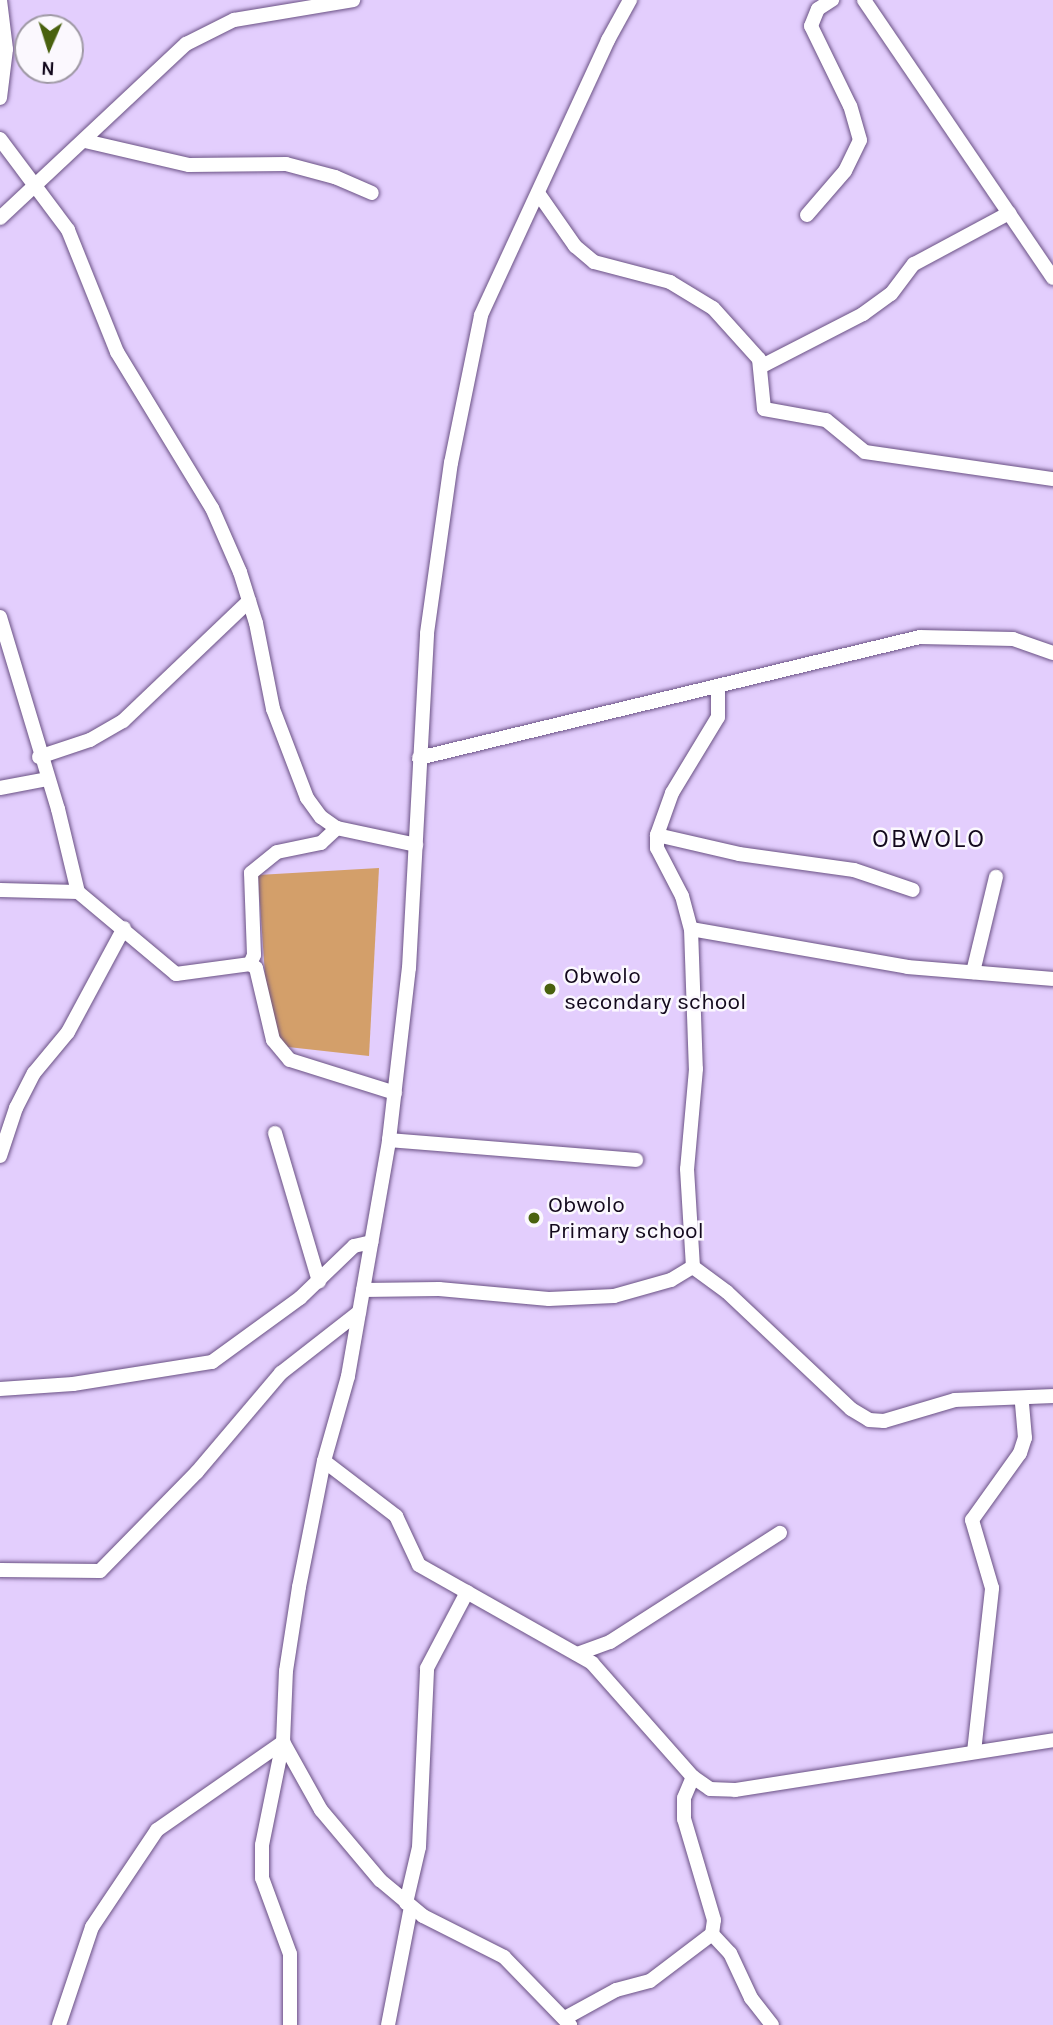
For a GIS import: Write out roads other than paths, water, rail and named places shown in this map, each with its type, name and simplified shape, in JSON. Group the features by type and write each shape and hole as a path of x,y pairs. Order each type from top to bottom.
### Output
{"street":[{"path":"0,0 6,49 0,98"},
{"path":"0,218 39,186 159,64 212,28 234,20 353,0"},
{"path":"290,2025 290,1954 262,1878 262,1845 283,1742 286,1671 324,1461 348,1376 389,1140 416,845 427,633 468,365 481,315 630,0"},
{"path":"807,215 845,171 860,140 850,106 811,26 818,9 832,0"},
{"path":"864,0 1053,278"},
{"path":"0,139 39,186 68,230 130,376 212,508 249,601 280,731 307,798 321,817 337,828 416,845"},
{"path":"85,141 189,165 286,164 335,177 372,193"},
{"path":"538,193 575,246 594,262 670,282 695,294 762,366 764,408 826,420 865,452 1053,479"},
{"path":"762,366 863,314 891,295 914,264 1009,212"},
{"path":"39,757 90,740 122,721 249,601"},
{"path":"0,617 78,892"},
{"path":"419,758 919,638 1013,639 1053,653"},
{"path":"693,1267 687,1169 696,1069 691,929 682,896 657,848 657,835 672,793 718,717 718,688"},
{"path":"0,788 48,779"},
{"path":"250,964 254,955 251,873 277,852 321,842 337,828"},
{"path":"657,835 739,854 854,870 913,890"},
{"path":"973,972 996,877"},
{"path":"0,890 78,892 176,974 250,964 256,968 273,1041 290,1060 395,1093"},
{"path":"0,1156 16,1108 34,1073 68,1032 124,928"},
{"path":"691,929 908,967 1053,979"},
{"path":"275,1133 320,1282"},
{"path":"389,1140 636,1160"},
{"path":"0,1389 74,1384 212,1363 320,1282 354,1246 372,1242"},
{"path":"363,1290 447,1290 549,1299 614,1296 671,1280 693,1267"},
{"path":"693,1267 727,1292 851,1409 869,1420 884,1420 955,1400 1022,1400 1053,1396"},
{"path":"0,1570 100,1571 197,1472 281,1373 359,1312"},
{"path":"974,1752 992,1588 972,1520 1020,1453 1025,1438 1022,1400"},
{"path":"324,1461 396,1517 419,1566 592,1663 692,1777 710,1789 735,1790 1053,1740"},
{"path":"577,1654 610,1642 780,1533"},
{"path":"388,2025 419,1847 427,1668 467,1592"},
{"path":"283,1742 335,1828 408,1905 504,1957 567,2021 615,1990 650,1981 712,1934 714,1920 684,1819 684,1798 692,1777"},
{"path":"59,2025 92,1927 157,1830 283,1742"},
{"path":"712,1934 730,1953 751,1998 772,2025"}],"place":[{"name":"Obwolo secondary school","path":"550,989"},
{"name":"Obwolo Primary school","path":"534,1218"}],"district":[{"name":"OBWOLO","path":"929,839"}]}
